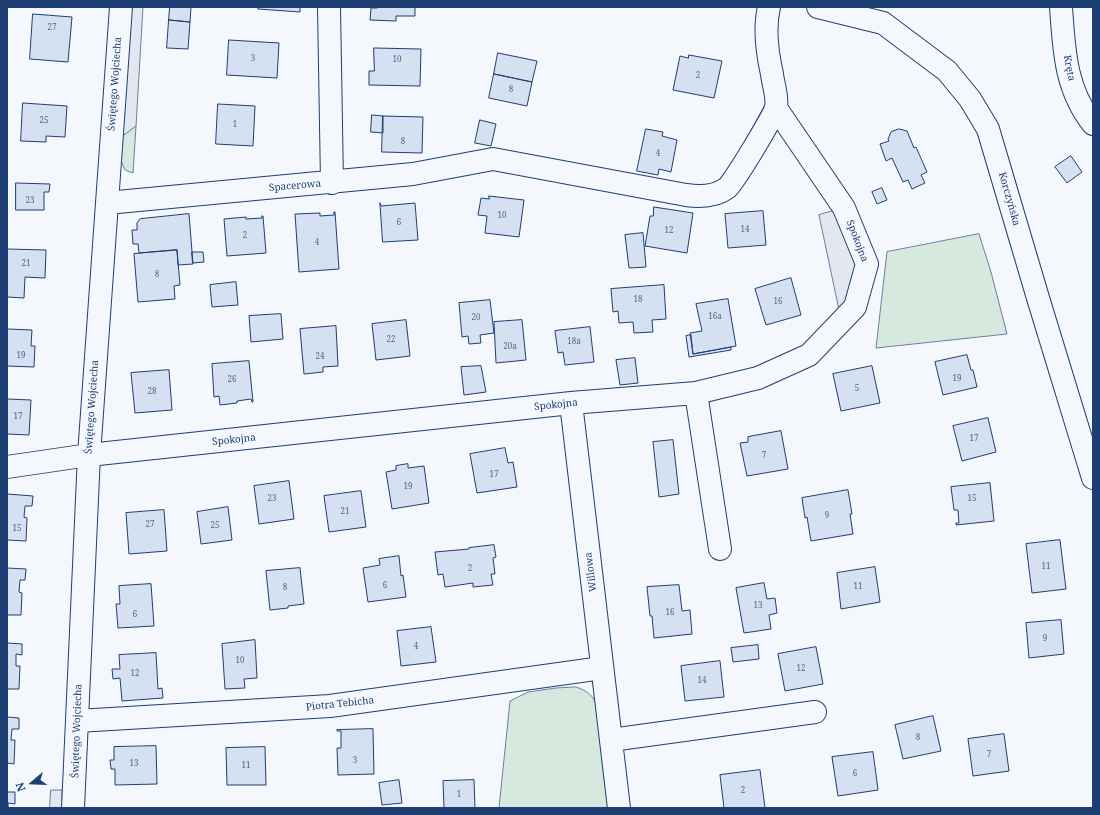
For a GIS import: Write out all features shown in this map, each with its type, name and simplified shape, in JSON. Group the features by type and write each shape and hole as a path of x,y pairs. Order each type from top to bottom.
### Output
{"street":[{"name":"Świętego Wojciecha","path":"73,808 89,455 121,7"},
{"name":"Spacerowa","path":"107,203 332,183 329,7"},
{"path":"332,183 413,174 493,159 702,197 716,194 728,188 739,172 776,108 775,90 768,53 766,17 769,7"},
{"name":"Korczyńska","path":"818,7 883,23 946,70 970,99 988,129 1039,303 1093,478"},
{"name":"Kręta","path":"1061,7 1068,72 1075,95 1084,113 1093,124"},
{"name":"Spokojna","path":"7,467 89,455 571,404 696,393 758,378 809,355 855,307 867,264 844,208 776,108"},
{"path":"696,393 720,549"},
{"name":"Willowa","path":"571,404 619,808"},
{"name":"Piotra Tebicha","path":"77,721 330,706 602,668"},
{"path":"611,740 815,712"}],"shaded area":[{"path":"129,7 143,7 136,126 120,138"},
{"path":"136,126 133,173 125,170 116,149 120,138"},
{"path":"844,208 867,264 855,307 839,310 819,215"},
{"path":"979,234 991,272 1007,334 876,348 887,252"},
{"path":"576,687 589,694 598,706 610,808 499,808 510,701 528,692"},
{"path":"51,790 62,790 62,808 50,808"}],"building":[{"path":"170,7 191,7 190,22 169,20"},
{"path":"258,7 300,7 300,12 258,9"},
{"path":"415,7 415,16 396,16 396,21 370,20 371,8"},
{"path":"33,14 72,17 68,62 30,59"},
{"path":"169,20 190,22 188,49 167,48"},
{"path":"229,40 279,43 277,78 227,75"},
{"path":"374,48 421,49 420,86 369,85 369,71 374,71"},
{"path":"498,53 537,61 532,82 494,74"},
{"path":"689,55 722,61 714,98 673,90 680,56 688,58"},
{"path":"494,74 532,82 527,106 489,98"},
{"path":"23,103 67,106 65,137 46,136 46,142 21,141"},
{"path":"218,104 255,106 253,146 216,144"},
{"path":"372,115 383,116 383,133 371,132"},
{"path":"383,116 423,117 422,153 382,152"},
{"path":"480,120 496,124 491,146 475,143"},
{"path":"646,129 663,132 662,136 677,140 671,172 659,169 658,175 637,171"},
{"path":"899,129 907,131 927,172 921,175 925,183 912,189 908,180 903,182 892,158 886,161 880,144 889,141 888,139 891,132"},
{"path":"1071,156 1082,172 1067,183 1055,167"},
{"path":"16,183 50,184 49,192 44,192 44,210 16,210"},
{"path":"882,188 887,200 877,204 872,192"},
{"path":"489,196 524,200 519,237 485,233 487,216 478,215 481,198 489,199"},
{"path":"380,203 381,206 415,203 418,240 383,242"},
{"path":"654,207 693,213 687,253 645,246 650,216 653,216"},
{"path":"763,211 766,245 728,248 725,214"},
{"path":"334,212 339,269 299,272 295,214 320,213 320,216 334,215"},
{"path":"189,214 193,264 178,265 177,250 139,253 138,244 133,244 132,230 137,230 137,223 140,219"},
{"path":"262,216 266,253 227,256 224,219 246,217 246,219 262,218"},
{"path":"643,233 646,267 629,268 625,235"},
{"path":"7,249 46,250 45,278 25,277 24,298 7,297"},
{"path":"177,250 180,285 174,286 175,299 138,302 134,254"},
{"path":"192,252 203,252 204,262 193,263"},
{"path":"791,278 801,315 766,325 755,289"},
{"path":"236,282 238,305 212,307 210,285"},
{"path":"664,285 666,319 652,320 653,332 634,333 633,322 619,323 618,311 613,312 611,289"},
{"path":"728,299 736,346 693,354 690,333 702,331 696,304"},
{"path":"490,300 494,333 480,335 481,343 469,344 468,336 462,337 459,303"},
{"path":"281,314 283,339 251,342 249,316"},
{"path":"406,320 410,356 376,360 372,324"},
{"path":"522,320 526,360 496,363 494,322"},
{"path":"336,326 338,366 323,367 323,372 304,374 300,329"},
{"path":"590,327 594,362 565,365 563,352 558,353 555,331"},
{"path":"7,329 32,330 31,346 35,346 34,367 7,366"},
{"path":"691,335 693,354 731,347 731,350 689,357 686,336"},
{"path":"967,355 971,370 973,370 977,387 943,395 935,362"},
{"path":"635,358 638,383 620,385 616,360"},
{"path":"249,361 253,402 251,399 237,401 237,403 220,405 219,396 214,397 212,364"},
{"path":"481,366 486,392 464,395 461,367"},
{"path":"872,366 880,403 841,411 833,374"},
{"path":"169,370 172,410 135,413 131,373"},
{"path":"7,399 31,400 29,435 7,434"},
{"path":"988,418 996,452 962,461 953,426"},
{"path":"781,431 788,469 747,476 740,443 748,442 748,437"},
{"path":"673,440 679,494 659,497 653,442"},
{"path":"505,448 508,463 513,462 517,487 477,493 470,454"},
{"path":"408,464 408,468 424,466 429,503 392,509 386,472 396,470 396,466"},
{"path":"289,481 294,519 259,524 254,486"},
{"path":"990,483 994,521 956,525 956,523 959,523 958,510 954,510 951,487"},
{"path":"848,490 852,514 850,514 853,534 811,541 802,498"},
{"path":"361,491 366,527 329,532 324,496"},
{"path":"7,494 33,496 32,506 25,506 24,517 27,518 26,541 7,540"},
{"path":"228,507 232,540 201,544 197,512"},
{"path":"164,510 167,551 129,554 126,513"},
{"path":"1060,540 1066,589 1032,593 1026,544"},
{"path":"494,545 496,557 493,558 495,574 491,574 493,585 473,587 473,583 445,587 443,574 438,575 435,552"},
{"path":"399,556 401,576 403,575 406,597 368,602 363,568 380,565 379,559"},
{"path":"875,567 880,602 841,609 837,573"},
{"path":"7,568 26,569 25,580 20,580 19,592 22,593 21,615 7,615"},
{"path":"300,568 304,604 270,610 266,571"},
{"path":"764,583 767,599 775,598 777,613 769,615 771,629 744,633 736,588"},
{"path":"151,584 154,626 118,628 116,604 120,604 119,586"},
{"path":"679,585 682,611 690,610 692,634 654,638 647,587"},
{"path":"1061,620 1064,654 1029,658 1026,623"},
{"path":"431,627 436,662 401,666 397,631"},
{"path":"255,640 257,678 244,679 245,688 225,689 222,644"},
{"path":"7,643 22,644 22,655 16,654 16,666 20,666 19,689 7,689"},
{"path":"758,645 759,659 733,662 731,648"},
{"path":"816,647 823,684 785,691 778,654"},
{"path":"156,653 158,689 162,688 163,698 122,701 120,678 113,679 112,669 120,669 119,655"},
{"path":"720,661 724,697 685,701 681,666"},
{"path":"933,716 941,751 903,759 895,725"},
{"path":"7,717 19,718 19,729 12,729 11,740 15,740 14,764 7,763"},
{"path":"373,729 374,774 338,775 337,748 341,748 341,731 337,730"},
{"path":"1004,734 1009,771 973,776 968,739"},
{"path":"156,746 157,784 115,785 115,769 111,769 110,760 114,760 114,747"},
{"path":"265,747 266,785 227,785 226,748"},
{"path":"873,752 878,790 838,796 832,757"},
{"path":"760,770 765,808 724,808 720,775"},
{"path":"399,780 402,803 382,805 379,783"},
{"path":"474,780 475,808 444,808 443,781"},
{"path":"7,792 15,792 15,804 8,803 8,808"}]}
